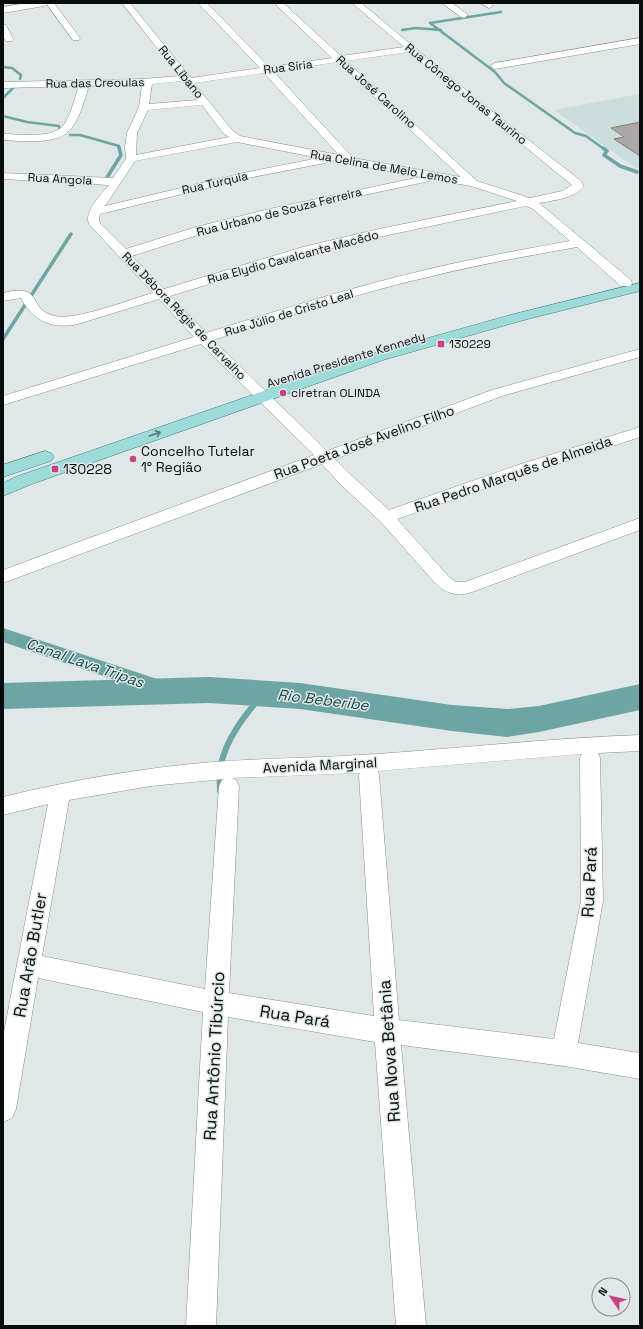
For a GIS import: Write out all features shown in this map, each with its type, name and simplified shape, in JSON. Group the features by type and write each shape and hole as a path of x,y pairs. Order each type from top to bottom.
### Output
{"main road":[{"name":"Avenida Presidente Kennedy","path":"3,490 11,475 41,463 112,439 148,423 436,340 636,287"},
{"name":"Avenida Presidente Kennedy","path":"11,475 258,392"}],"street":[{"path":"3,10 44,3"},
{"path":"50,3 76,38"},
{"name":"Rua Líbano","path":"126,3 227,131 237,139"},
{"path":"202,3 267,70 349,160"},
{"name":"Rua José Carolino","path":"278,3 473,183"},
{"name":"Rua Cônego Jonas Taurino","path":"356,3 476,103 577,183"},
{"path":"446,3 464,15"},
{"path":"3,28 9,39"},
{"path":"495,66 640,42"},
{"name":"Rua Síria","path":"187,80 341,60 411,49"},
{"name":"Rua das Creoulas","path":"4,86 187,80"},
{"path":"94,212 130,164 132,133 144,107 147,82"},
{"path":"3,137 42,137 60,134 69,125 85,84"},
{"path":"144,107 205,102"},
{"path":"131,158 237,139"},
{"name":"Rua Celina de Melo Lemos","path":"237,139 473,183 529,201"},
{"name":"Rua Turquia","path":"94,212 248,175 336,158"},
{"name":"Rua Angola","path":"3,176 117,182"},
{"name":"Rua Urbano de Souza Ferreira","path":"124,254 200,230 265,213 436,176"},
{"name":"Rua Elydio Cavalcante Macêdo","path":"3,297 14,294 26,294 32,307 42,315 62,321 73,321 307,250 566,194 578,186 577,183"},
{"path":"529,201 636,287"},
{"name":"Rua Débora Régis de Carvalho","path":"94,212 93,219 95,224 160,294 204,340 324,456 346,480 386,517 443,581 452,588 466,588 477,585 640,524"},
{"name":"Rua Júlio de Cristo Leal","path":"3,401 204,340 294,310 422,274 456,266 580,243"},
{"name":"Rua Poeta José Avelino Filho","path":"3,577 324,456 497,393 640,353"},
{"name":"Rua Pedro Marquês de Almeida","path":"386,517 527,468 640,432"},
{"name":"Avenida Marginal","path":"3,806 80,788 168,776 240,769 376,763 593,745 640,743"},
{"name":"Rua Pará","path":"564,1053 592,901 590,758"},
{"name":"Rua Nova Betânia","path":"368,775 411,1326"},
{"name":"Rua Antônio Tibúrcio","path":"201,1326 208,1001 229,786"},
{"name":"Rua Arão Butler","path":"3,1109 59,801"},
{"name":"Rua Pará","path":"28,965 208,1001 387,1031 564,1053 640,1066"}],"shaded area":[{"path":"640,94 640,171 554,110"}],"building":[{"path":"640,122 640,156 614,139 624,137 611,128"}],"waterway":[{"path":"439,30 430,23 501,12"},
{"path":"402,30 416,28 439,30"},
{"path":"439,30 495,72 504,83 575,133 586,136 604,149"},
{"path":"3,67 12,68 21,75 20,79"},
{"path":"3,98 16,85"},
{"path":"3,116 27,122 59,126 60,131"},
{"path":"70,135 80,135 119,146 120,149"},
{"path":"106,179 121,155 119,148"},
{"path":"603,148 607,151 604,155 620,166 637,172"},
{"path":"3,339 71,234"},
{"name":"Canal Lava Tripas","path":"3,635 168,690"},
{"name":"Rio Beberibe","path":"3,696 209,690 300,696 452,718 507,723 539,719 640,697"},
{"path":"220,791 220,769 226,748 242,720 263,694"}],"place":[{"name":"130229","path":"441,344"},
{"name":"ciretran OLINDA","path":"283,393"},
{"name":"Concelho Tutelar 1° Região","path":"133,459"},
{"name":"130228","path":"55,469"}]}
